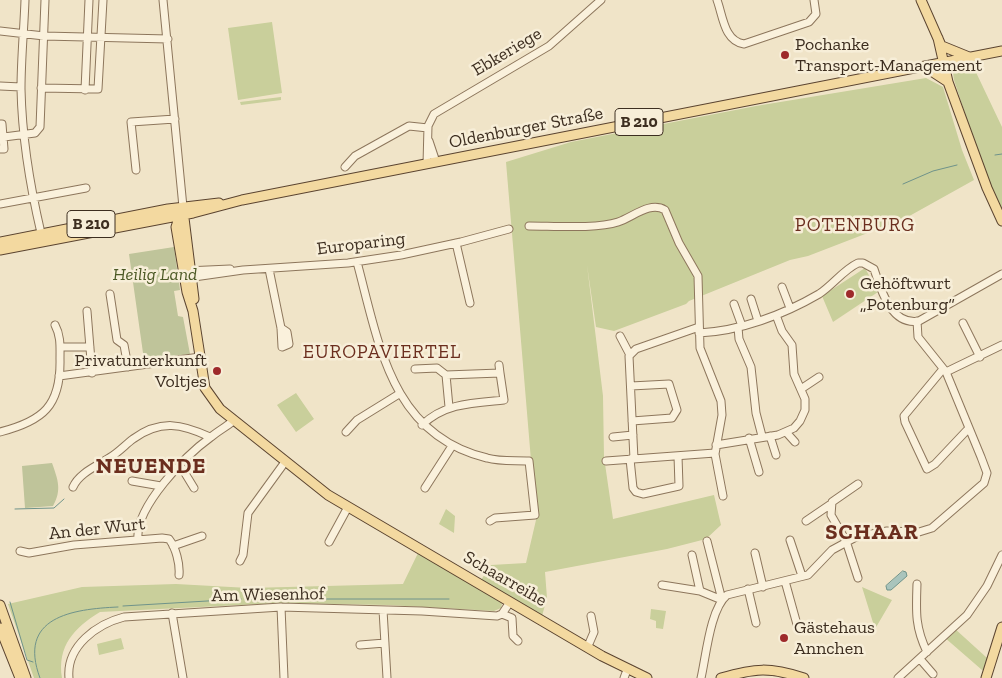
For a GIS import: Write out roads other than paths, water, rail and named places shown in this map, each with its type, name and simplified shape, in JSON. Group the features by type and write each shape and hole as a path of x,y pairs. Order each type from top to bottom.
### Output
{"main road":[{"path":"921,0 940,42 950,85 987,188 1002,220"},
{"path":"940,42 969,58"},
{"name":"Oldenburger Straße","path":"182,212 1002,51"},
{"path":"925,67 950,85"},
{"name":"B 210","path":"0,250 158,219 182,212"},
{"name":"B 210","path":"0,242 182,212"},
{"name":"Schaarreihe","path":"182,212 177,232 189,275"},
{"name":"Schaarreihe","path":"182,212 193,311 205,388 210,398 233,421 326,493 588,646 626,674 647,678"},
{"path":"158,219 177,232"},
{"path":"1,613 26,678"},
{"path":"0,628 20,678"},
{"path":"986,678 1002,628"},
{"path":"721,678 752,669 766,669 804,678"}],"street":[{"path":"25,0 21,87 24,135 26,160 41,234"},
{"path":"4,137 24,135 38,130 45,0"},
{"path":"85,90 89,0"},
{"path":"40,88 95,90 100,86 103,0"},
{"path":"163,0 182,212"},
{"name":"Ebkeriege","path":"428,128 430,119 442,108 549,46 601,0"},
{"path":"717,0 730,37 736,42 744,44 809,22 816,14 814,0"},
{"path":"0,31 44,36 168,39"},
{"path":"0,86 21,87"},
{"path":"136,170 131,122 175,119"},
{"path":"0,124 2,124 4,137 4,148 0,149"},
{"path":"345,166 355,156 409,126 428,128 431,163"},
{"path":"0,204 86,188"},
{"path":"529,226 609,224 645,209 661,207 665,210 679,244 693,265 699,286 699,330 704,362 721,401 722,415 716,453 723,496"},
{"name":"Europaring","path":"189,275 357,262 402,255 509,229"},
{"path":"456,243 470,303"},
{"path":"357,262 384,360 399,394 422,425 452,446 488,459 529,461 535,515 495,518 490,521"},
{"path":"630,355 636,349 699,330 722,332 776,315 818,294 852,266 863,263 874,269 882,296 889,305 909,322 917,321 1002,274"},
{"path":"269,269 281,328"},
{"path":"782,287 790,308"},
{"path":"110,294 118,340 124,345 128,368"},
{"path":"751,299 758,321"},
{"path":"734,304 740,327 739,339 751,367 756,413 776,455"},
{"path":"87,310 92,373"},
{"path":"716,445 732,444 749,438 786,432 800,421 805,410 805,399 794,374 792,345 782,331 776,315"},
{"path":"701,678 715,616 722,600 727,595 802,576 815,569 832,550 846,541 871,533 919,532 932,528 984,483 987,473 969,428 944,370 918,337 917,321"},
{"path":"963,323 980,357"},
{"path":"0,432 32,422 45,412 55,397 59,376 60,347 59,333 55,325"},
{"path":"620,336 630,355 633,488 636,492 642,494 679,486 678,456"},
{"path":"969,428 935,464 927,469 908,431 904,416 944,370 980,357 1002,346"},
{"path":"60,347 90,347"},
{"path":"59,376 200,357"},
{"path":"414,369 437,368 446,375 500,369 504,400 449,408 434,414 422,425"},
{"path":"446,375 449,408"},
{"path":"801,388 819,377"},
{"path":"631,386 668,384 677,410 672,418 632,421"},
{"path":"346,432 357,420 399,394"},
{"path":"138,539 137,531 143,515 161,486 180,465 210,438 233,421"},
{"path":"74,487 81,476 119,452 142,433 177,425 186,426 210,438"},
{"path":"786,432 795,442"},
{"path":"612,437 633,435"},
{"path":"749,438 759,472"},
{"path":"425,488 452,446"},
{"path":"606,461 716,453"},
{"path":"240,561 243,555 248,513 285,462"},
{"path":"180,465 194,488"},
{"path":"132,481 161,486"},
{"path":"806,521 858,484"},
{"path":"831,504 831,516 846,541 858,578"},
{"path":"329,542 348,507"},
{"path":"179,575 180,568 173,546 202,536"},
{"name":"An der Wurt","path":"20,551 29,553 74,545 166,538 173,546"},
{"path":"790,540 802,576"},
{"path":"707,541 722,600"},
{"path":"756,554 763,587"},
{"path":"692,555 700,591"},
{"path":"898,678 977,603 1002,555"},
{"path":"785,581 798,628"},
{"path":"916,584 918,634 927,652"},
{"path":"662,585 700,591 722,600"},
{"path":"748,589 756,623"},
{"path":"510,602 502,614 512,618 512,636 518,641"},
{"path":"281,607 284,678"},
{"name":"Am Wiesenhof","path":"69,678 69,666 83,641 96,628 124,616 281,607 497,616 502,614"},
{"path":"383,610 387,678"},
{"path":"172,613 182,678"},
{"path":"588,646 594,632 591,616"},
{"path":"360,645 385,644"},
{"path":"920,659 933,674"}],"water":[{"path":"903,571 906,572 907,576 891,590 887,590 886,586"}],"waterway":[{"path":"995,155 1002,154"},
{"path":"903,184 933,171 957,165"},
{"path":"15,509 54,508 64,499"},
{"path":"123,606 241,599"},
{"path":"246,599 449,599"},
{"path":"10,602 27,660 33,662"},
{"path":"40,678 35,658 36,641 42,629 53,620 67,614 83,610 118,607"}],"place":[{"name":"Pochanke Transport-Management","path":"785,55"},
{"name":"Gehöftwurt „Potenburg“","path":"850,294"},
{"name":"Privatunterkunft Voltjes","path":"217,371"},
{"name":"Gästehaus Annchen","path":"784,638"}],"district":[{"name":"POTENBURG","path":"855,226"},
{"name":"EUROPAVIERTEL","path":"382,353"},
{"name":"NEUENDE","path":"151,467"},
{"name":"SCHAAR","path":"872,533"}],"park label":[{"name":"Heilig Land","path":"155,275"}]}
